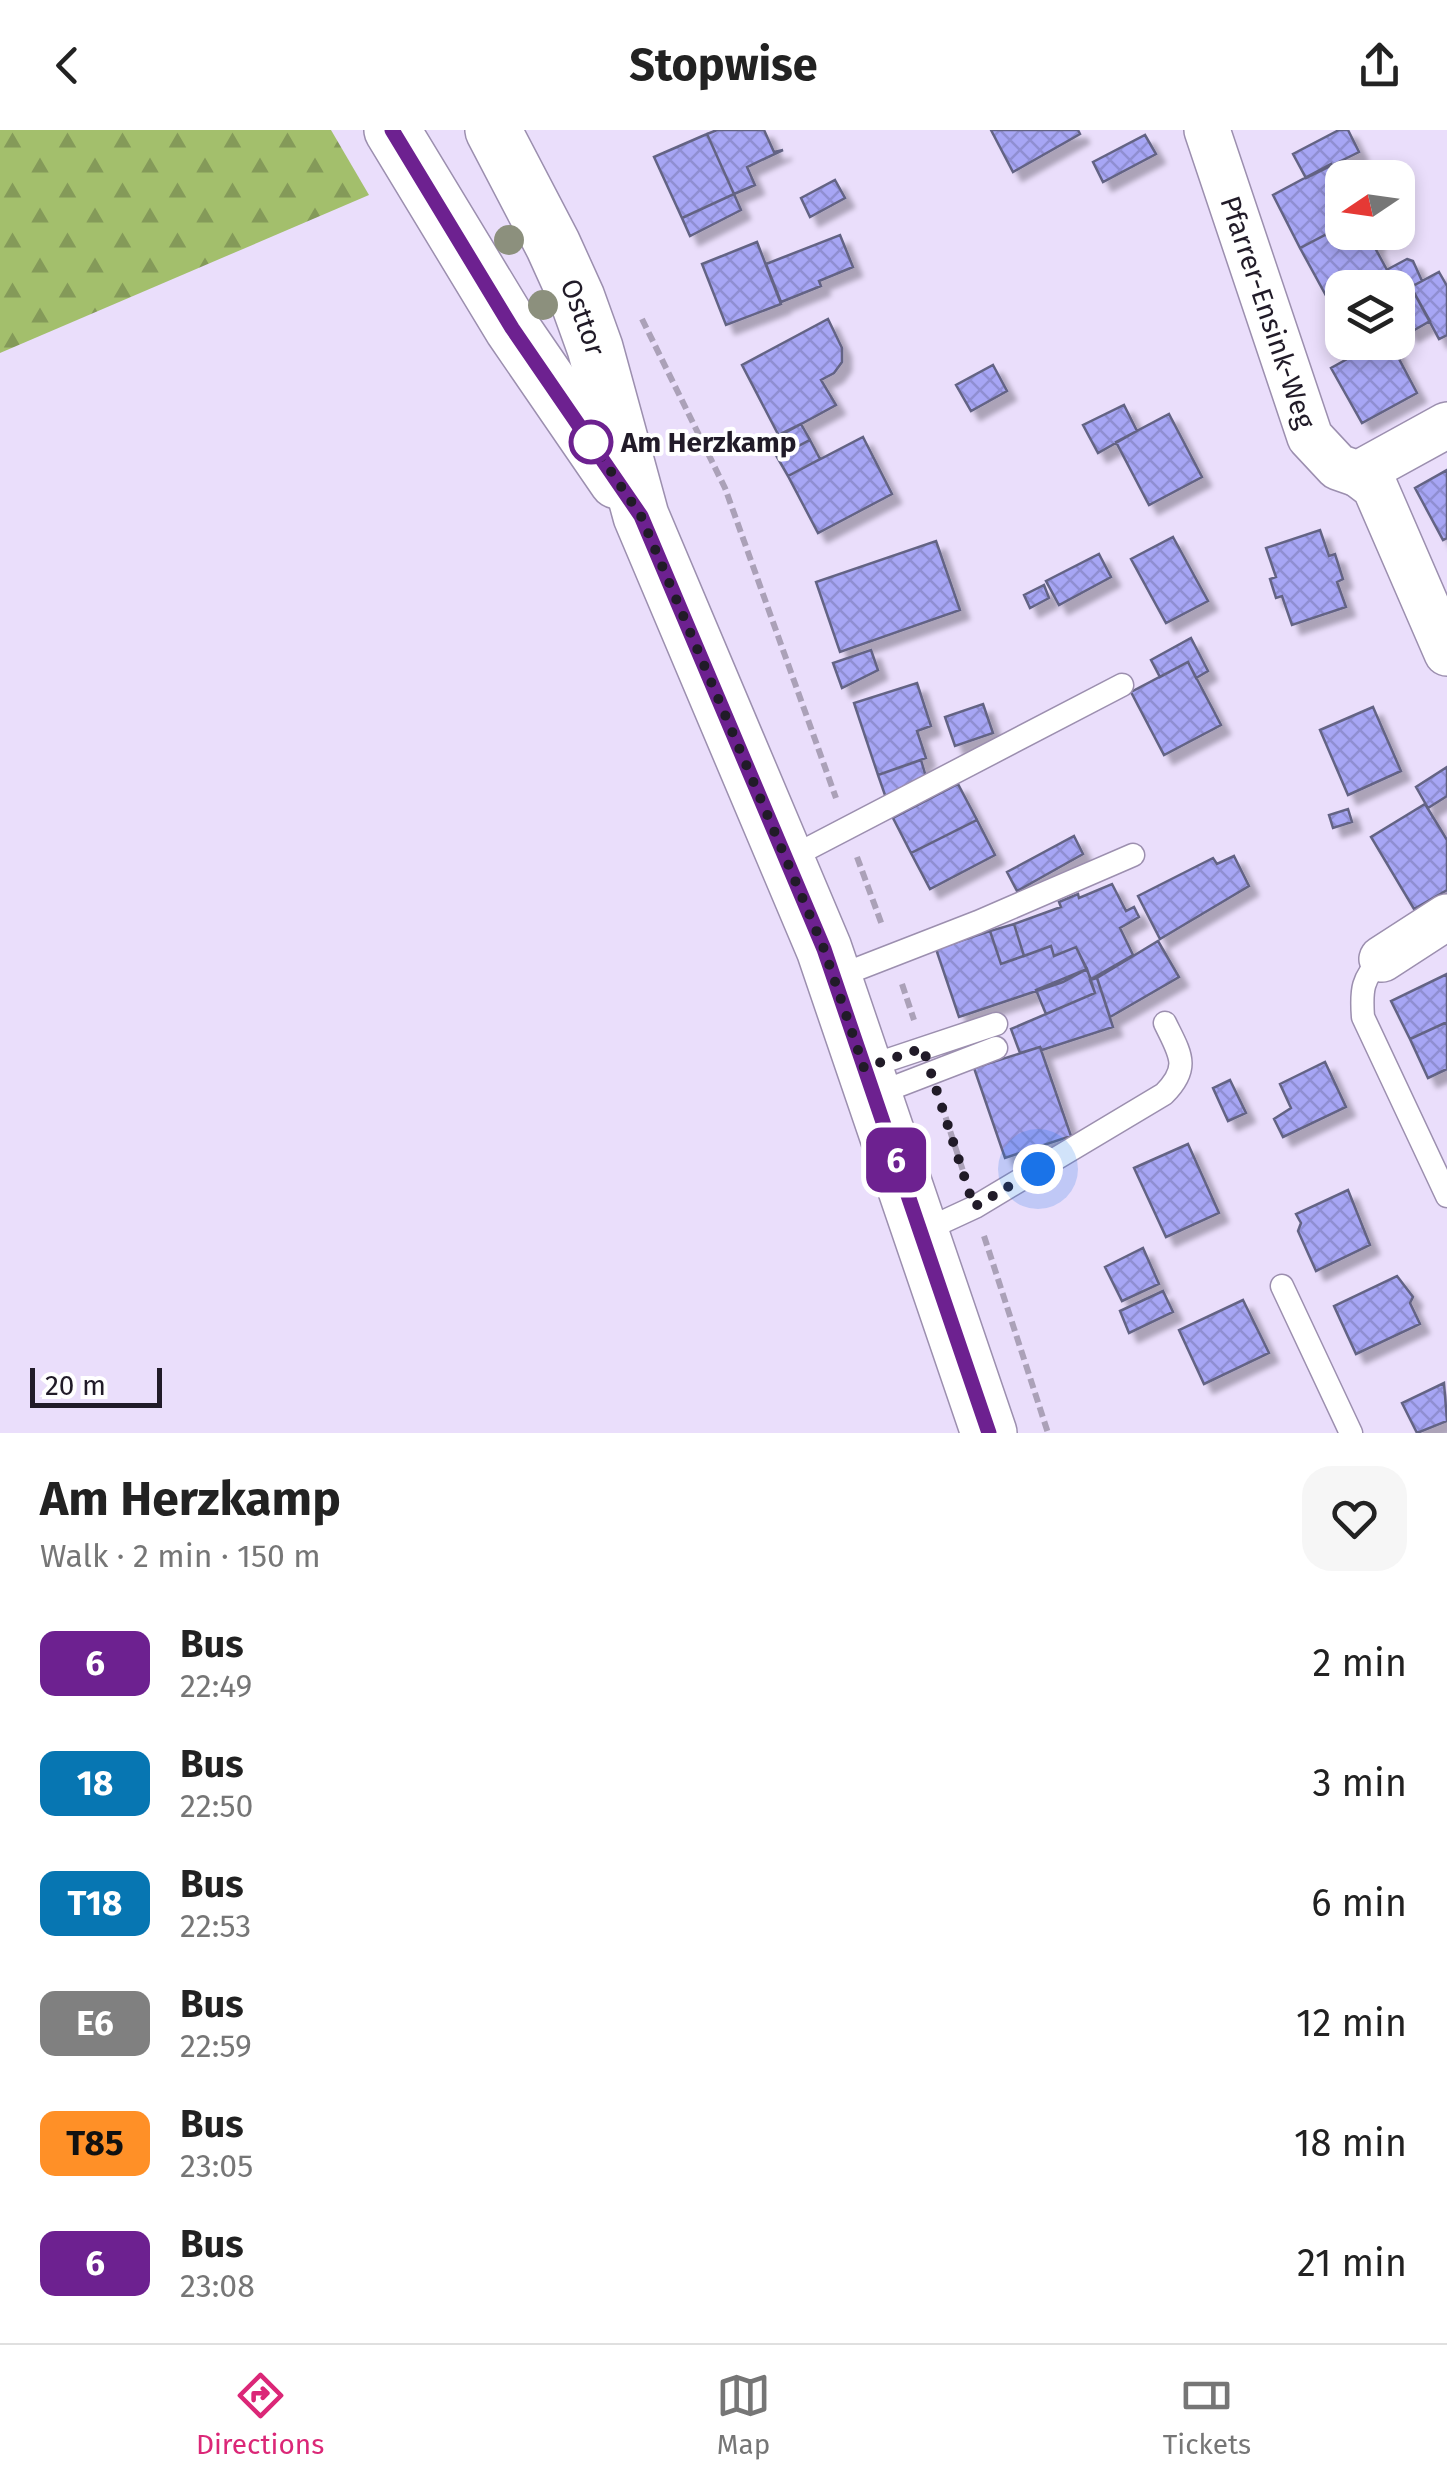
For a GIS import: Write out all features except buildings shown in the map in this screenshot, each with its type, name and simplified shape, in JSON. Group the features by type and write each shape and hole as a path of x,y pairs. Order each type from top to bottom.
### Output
{"main road":[{"name":"Osttor","path":"493,130 554,244 577,298 596,348 641,516 834,978 989,1433"},
{"name":"Osttor","path":"408,135 512,328 641,516"}],"street":[{"name":"Pfarrer-Ensink-Weg","path":"1207,130 1310,437 1338,467 1358,474 1375,487 1447,652"},
{"path":"1358,474 1447,425"},
{"path":"1382,959 1447,918"}],"lane":[{"path":"786,860 1122,685"},
{"path":"834,978 1133,856"},
{"path":"1382,959 1368,972 1361,990 1363,1017 1447,1196"},
{"path":"869,1082 923,1048 996,1024"},
{"path":"920,1232 974,1207 1164,1094 1179,1079 1182,1058 1165,1024"},
{"path":"869,1082 931,1073 996,1048"},
{"path":"1282,1286 1351,1433"}],"path":[{"path":"638,311 726,488 923,1048"},
{"path":"931,1073 1048,1433"}],"green space":[{"path":"0,130 331,130 369,195 0,353"}],"bus line":[{"name":"6","path":"392,130 512,328 641,516 824,949 989,1433"}],"place":[{"name":"Am Herzkamp","path":"591,442"}],"route":[{"path":"591,442 641,516 824,949 864,1068 923,1048 974,1207 1038,1169"}]}
